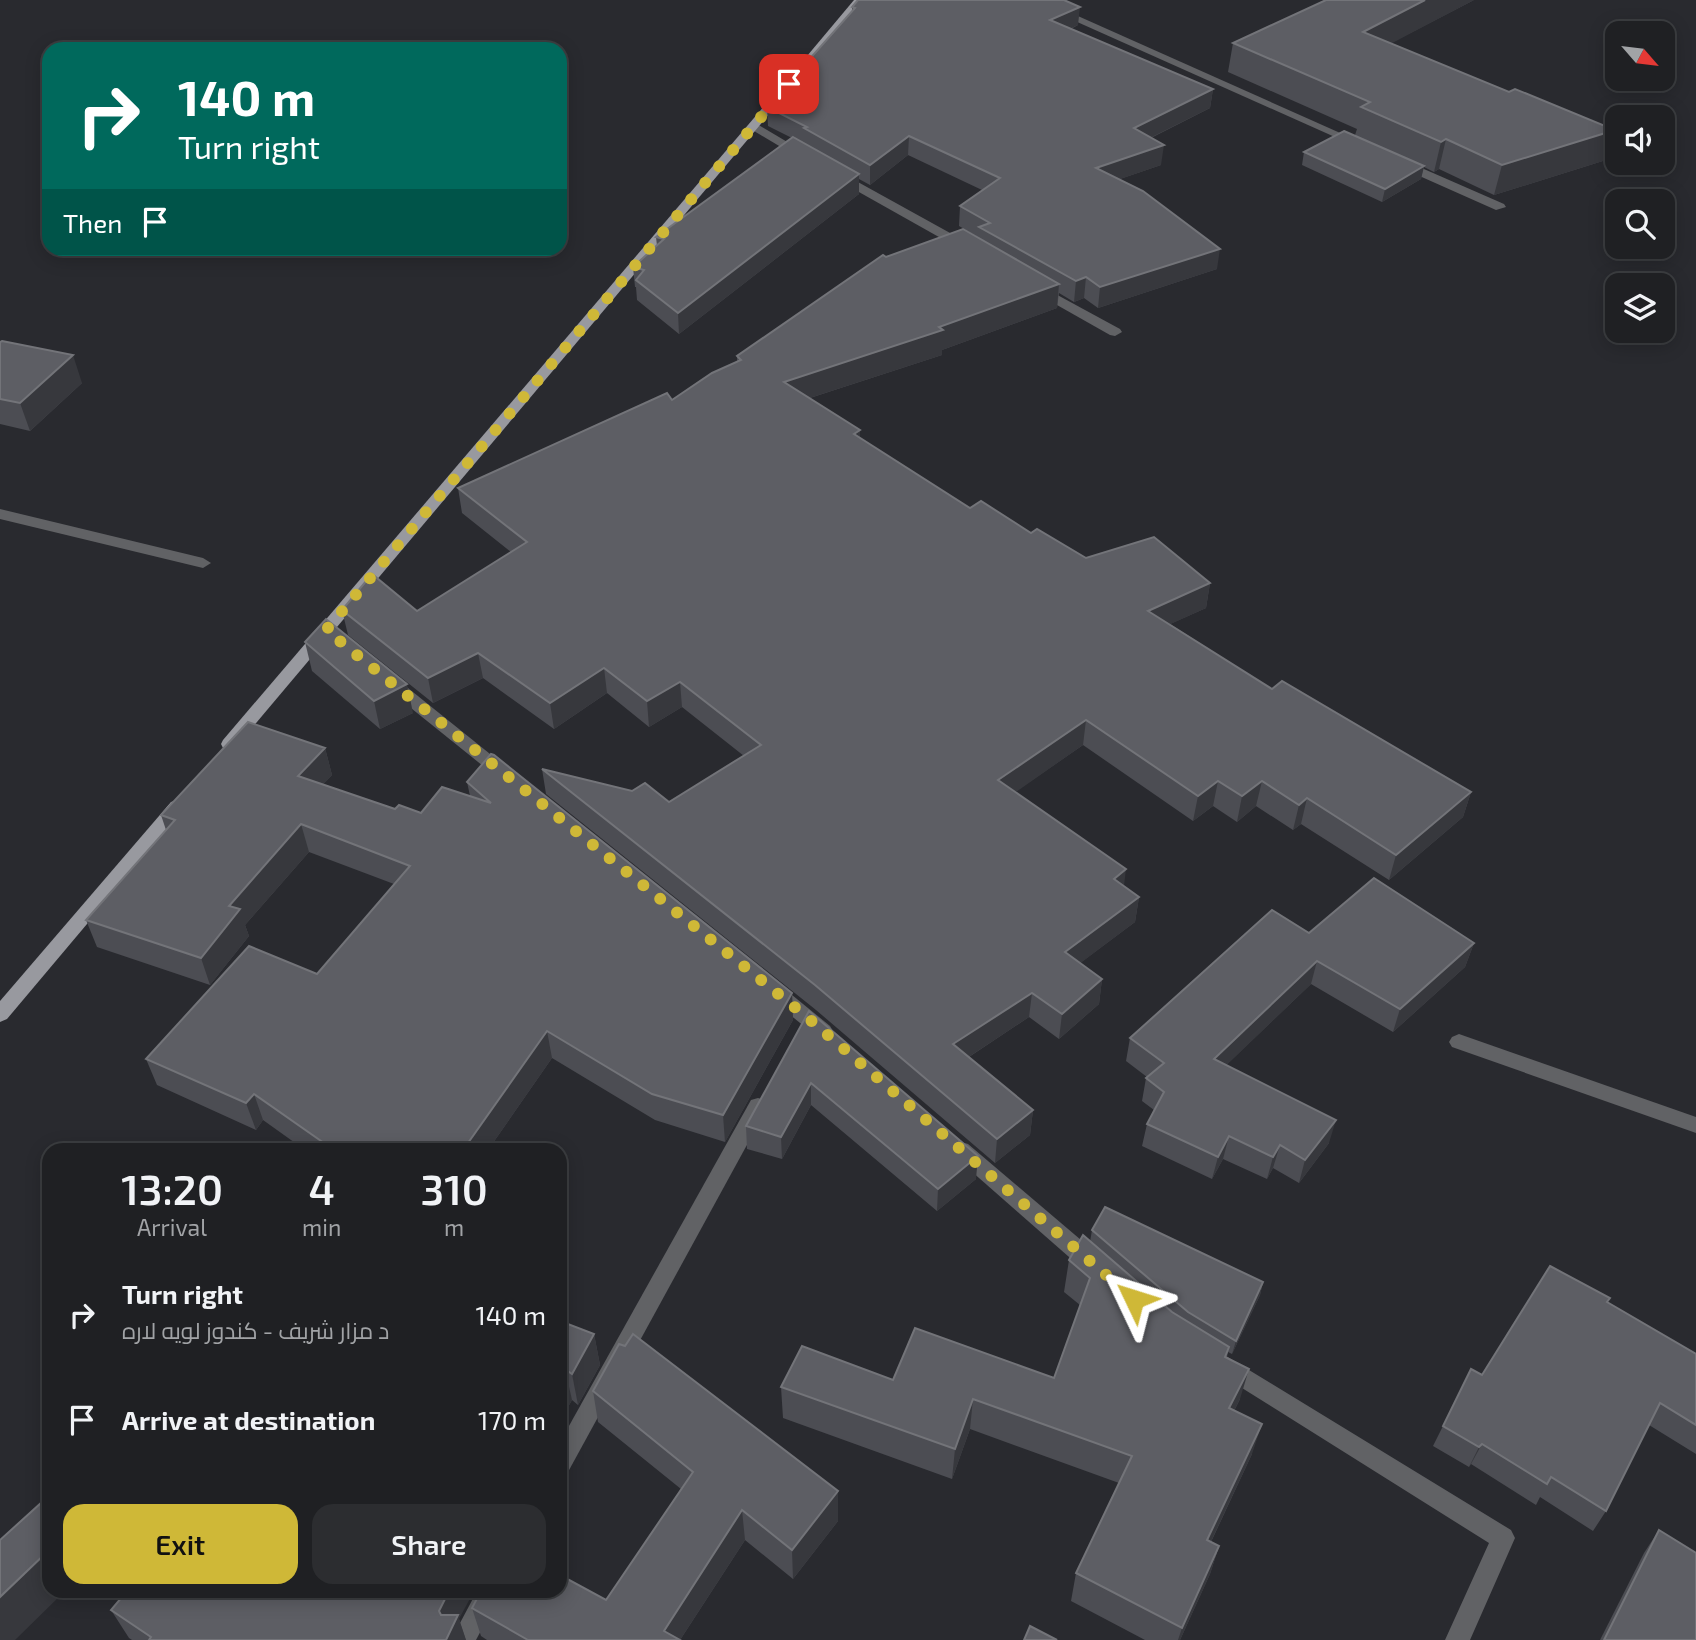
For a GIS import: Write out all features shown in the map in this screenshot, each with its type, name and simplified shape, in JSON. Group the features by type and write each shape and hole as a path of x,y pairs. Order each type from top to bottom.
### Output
{"main road":[{"path":"217,758 331,635 860,0"},
{"path":"0,1014 190,790"}],"street":[{"path":"1033,0 1374,151"},
{"path":"753,126 813,160"},
{"path":"1387,156 1500,206"},
{"path":"825,167 982,257"},
{"path":"1031,284 1115,332"},
{"path":"0,514 202,563"},
{"path":"379,673 518,785"},
{"path":"764,982 838,1044"},
{"path":"793,1041 807,1017"},
{"path":"1459,1042 1696,1125"},
{"path":"567,1451 766,1089"},
{"path":"943,1135 1112,1280"},
{"path":"1210,1356 1503,1538 1457,1640"},
{"path":"463,1640 486,1598"}],"building":[{"path":"858,0 1064,0 1080,7 1050,20 1213,89 1134,128 1164,145 1096,168 1143,191 1220,249 1100,287 1086,277 1076,281 979,227 990,223 960,206 1000,178 909,136 870,165 804,128 807,127 767,107 855,8 852,7"},
{"path":"1326,0 1425,0 1363,32 1509,92 1515,89 1605,126 1605,133 1502,165 1446,139 1441,142 1361,107 1370,102 1233,43"},
{"path":"1344,131 1424,166 1385,189 1304,152"},
{"path":"793,137 859,174 678,313 636,280 644,270 633,267 664,239 656,237"},
{"path":"963,229 1059,284 939,327 943,330 784,382 860,430 854,434 970,508 981,501 1031,533 1037,529 1086,558 1154,537 1210,583 1148,611 1272,689 1282,681 1471,792 1396,855 1307,798 1299,805 1262,781 1242,796 1218,781 1198,796 1086,720 998,780 1126,869 1114,879 1139,897 1065,952 1102,979 1062,1014 1032,993 953,1044 1033,1110 997,1139 815,985 542,769 632,791 645,783 669,802 761,745 680,682 647,701 604,668 550,703 478,653 428,678 342,610 372,574 417,611 527,542 458,488 667,393 672,400 712,373 741,360 737,356 883,255 886,257"},
{"path":"2,341 73,355 20,403 0,399"},
{"path":"326,619 407,684 374,701 305,642"},
{"path":"248,722 325,748 298,776 395,809 399,805 421,813 442,787 491,803 467,782 491,754 792,993 723,1115 652,1094 547,1031 468,1143 324,1143 254,1094 246,1103 146,1059 249,946 317,974 410,866 301,824 229,906 240,909 201,958 86,920 175,820 161,815"},
{"path":"1374,878 1474,943 1400,1009 1317,961 1214,1059 1336,1120 1305,1160 1280,1145 1273,1157 1229,1136 1218,1157 1147,1124 1164,1092 1146,1078 1164,1063 1130,1038 1272,910 1309,933"},
{"path":"809,1011 978,1156 938,1189 811,1083 781,1137 746,1126"},
{"path":"1105,1207 1263,1282 1236,1341 1188,1312 1092,1230"},
{"path":"1083,1235 1172,1312 1229,1347 1225,1357 1249,1369 1229,1408 1262,1424 1207,1540 1219,1546 1182,1628 1076,1573 1132,1456 973,1399 955,1449 781,1387 802,1346 893,1380 915,1328 1054,1378 1090,1278 1069,1260"},
{"path":"1550,1266 1610,1298 1607,1302 1696,1354 1696,1425 1660,1403 1606,1511 1551,1477 1547,1484 1482,1444 1479,1447 1443,1426 1471,1369 1482,1375"},
{"path":"567,1324 594,1334 572,1374 567,1370"},
{"path":"633,1334 838,1491 792,1550 742,1510 664,1631 680,1640 528,1640 472,1608 477,1598 567,1598 567,1579 606,1600 693,1472 593,1391 619,1344 625,1346"},
{"path":"42,1504 42,1557 0,1597 0,1540"},
{"path":"1659,1530 1696,1553 1696,1640 1604,1640"},
{"path":"121,1598 446,1598 439,1611 441,1615 458,1615 446,1640 149,1640 151,1637 111,1610"},
{"path":"1030,1626 1057,1640 1024,1640"}],"route":[{"path":"789,84 326,630 807,1017 1134,1299"}]}
